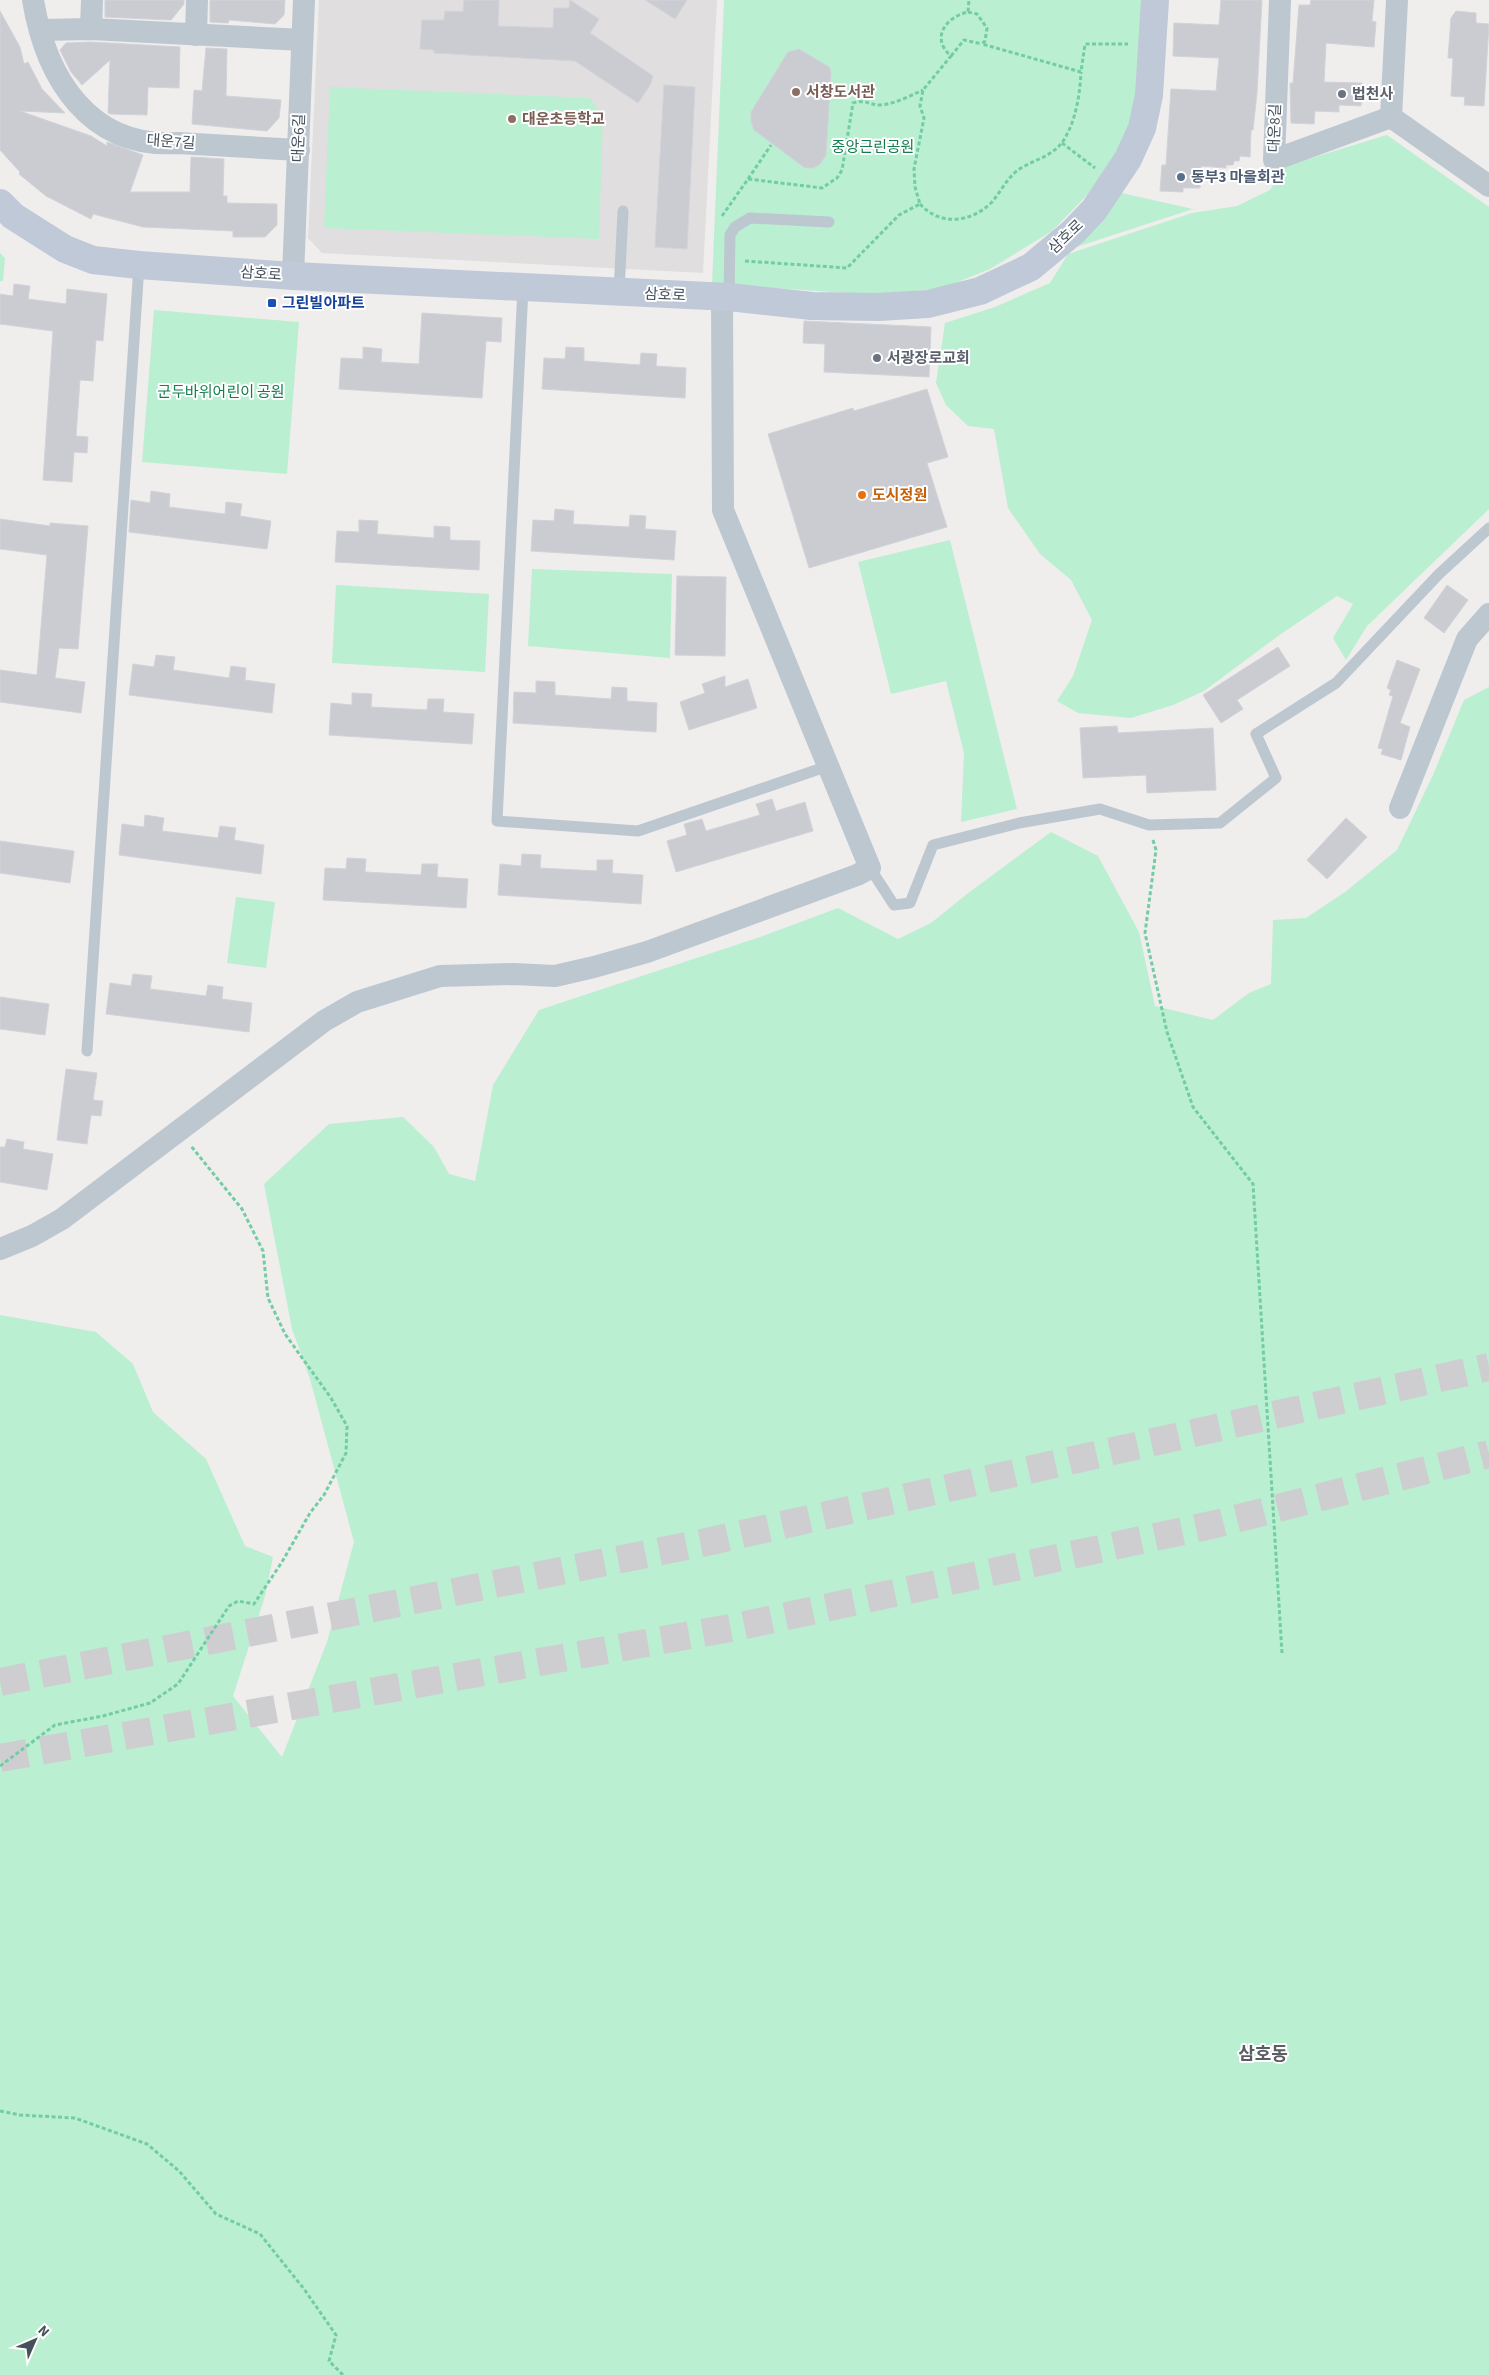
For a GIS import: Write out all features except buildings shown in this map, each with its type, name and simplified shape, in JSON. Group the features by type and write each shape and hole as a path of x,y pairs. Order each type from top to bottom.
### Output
{"street":[{"name":"대운7길","path":"34,0 40,30 56,75 70,96 85,112 123,136 161,144 178,143 299,150"},
{"path":"91,29 92,0"},
{"path":"196,34 197,0"},
{"name":"대운6길","path":"293,276 304,0"},
{"name":"삼호로","path":"0,203 13,216 65,250 93,260 139,266 293,276 726,297 812,306 878,308 928,304 980,291 1031,267 1055,248 1094,210 1128,159 1142,128 1149,95 1155,0"},
{"name":"대운8길","path":"1280,0 1274,160 1392,117"},
{"path":"1397,0 1392,117 1489,186"},
{"path":"40,30 91,29 302,40"},
{"path":"0,1249 32,1236 62,1219 324,1021 357,1002 440,976 514,974 555,976 594,967 647,952 857,875 870,868 723,510 726,297"},
{"path":"1400,808 1467,640 1489,614"}],"lane":[{"path":"619,292 623,211"},
{"path":"726,297 731,260 730,235 742,220 750,218 830,222"},
{"path":"87,1051 139,266"},
{"path":"523,288 497,820 638,831 828,766"},
{"path":"870,868 894,905 910,903 933,845 1019,823 1100,809 1149,825 1220,823 1276,778 1256,734 1336,684 1440,574 1489,528"}],"path":[{"path":"968,12 969,0"},
{"path":"950,56 942,41 944,27 955,16 968,12 977,14 988,28 985,41 982,44"},
{"path":"1081,72 964,40 923,90 920,106 924,118 914,169 915,187 920,204 937,217 959,221 991,203 1006,181 1018,170 1052,152 1062,142 1080,97 1085,44 1152,44"},
{"path":"748,179 822,188 837,178 842,170 853,103 863,100 879,105 923,90"},
{"path":"1062,142 1113,182"},
{"path":"721,218 772,145"},
{"path":"731,260 847,268 898,215 920,204"},
{"path":"1149,825 1156,850 1145,934 1167,1032 1193,1107 1253,1184 1282,1653"},
{"path":"0,1766 55,1725 104,1716 150,1703 178,1684 229,1606 238,1601 254,1604 282,1562 310,1513 324,1495 346,1453 347,1426 330,1398 284,1334 268,1298 263,1251 242,1209 178,1131"},
{"path":"0,2111 20,2115 75,2118 147,2144 179,2171 216,2214 260,2234 304,2289 336,2334 329,2360 343,2375"}],"shaded area":[{"name":"대운초등학교","path":"319,0 717,0 703,273 322,253 308,238"}],"green space":[{"name":"중앙근린공원","path":"724,0 1143,0 1134,112 1116,155 1088,194 1052,231 990,269 943,288 877,295 712,284"},
{"path":"330,87 590,98 603,116 599,239 324,228"},
{"path":"1387,135 1489,207 1489,509 1367,626 1346,660 1333,638 1353,604 1337,596 1278,636 1204,691 1173,705 1131,718 1078,713 1057,701 1073,676 1092,620 1071,580 1040,554 1008,508 994,429 968,426 946,405 936,383 945,323 995,307 1050,283 1068,254 1192,213 1237,206 1270,190 1285,166"},
{"path":"1117,192 1193,209 1067,250"},
{"path":"0,253 5,258 3,281 0,281"},
{"name":"군두바위어린이 공원","path":"154,310 299,322 287,474 142,462"},
{"path":"950,540 1017,809 961,822 964,753 946,681 891,694 858,562"},
{"path":"532,569 672,574 670,658 528,646"},
{"path":"336,585 489,594 485,672 332,663"},
{"path":"1489,687 1489,2375 0,2375 0,1315 96,1332 133,1364 153,1412 206,1459 245,1546 273,1557 265,1596 233,1696 282,1757 327,1642 354,1542 310,1379 292,1329 264,1184 329,1124 403,1117 434,1147 449,1174 475,1181 493,1085 539,1010 763,936 838,908 898,939 931,923 1051,832 1098,856 1139,932 1155,1006 1213,1020 1249,993 1271,984 1273,920 1306,918 1345,892 1397,850 1433,775 1464,700"},
{"path":"236,897 275,902 266,968 227,963"}],"tunnel":[{"path":"0,1682 702,1543 1489,1367"},
{"path":"0,1758 736,1627 1216,1524 1489,1454"}],"place":[{"name":"서창도서관","path":"796,92"},
{"name":"법천사","path":"1342,94"},
{"name":"대운초등학교","path":"512,119"},
{"name":"동부3 마을회관","path":"1181,177"},
{"name":"그린빌아파트","path":"272,303"},
{"name":"서광장로교회","path":"877,358"},
{"name":"도시정원","path":"862,495"}],"district":[{"name":"삼호동","path":"1263,2054"}]}
